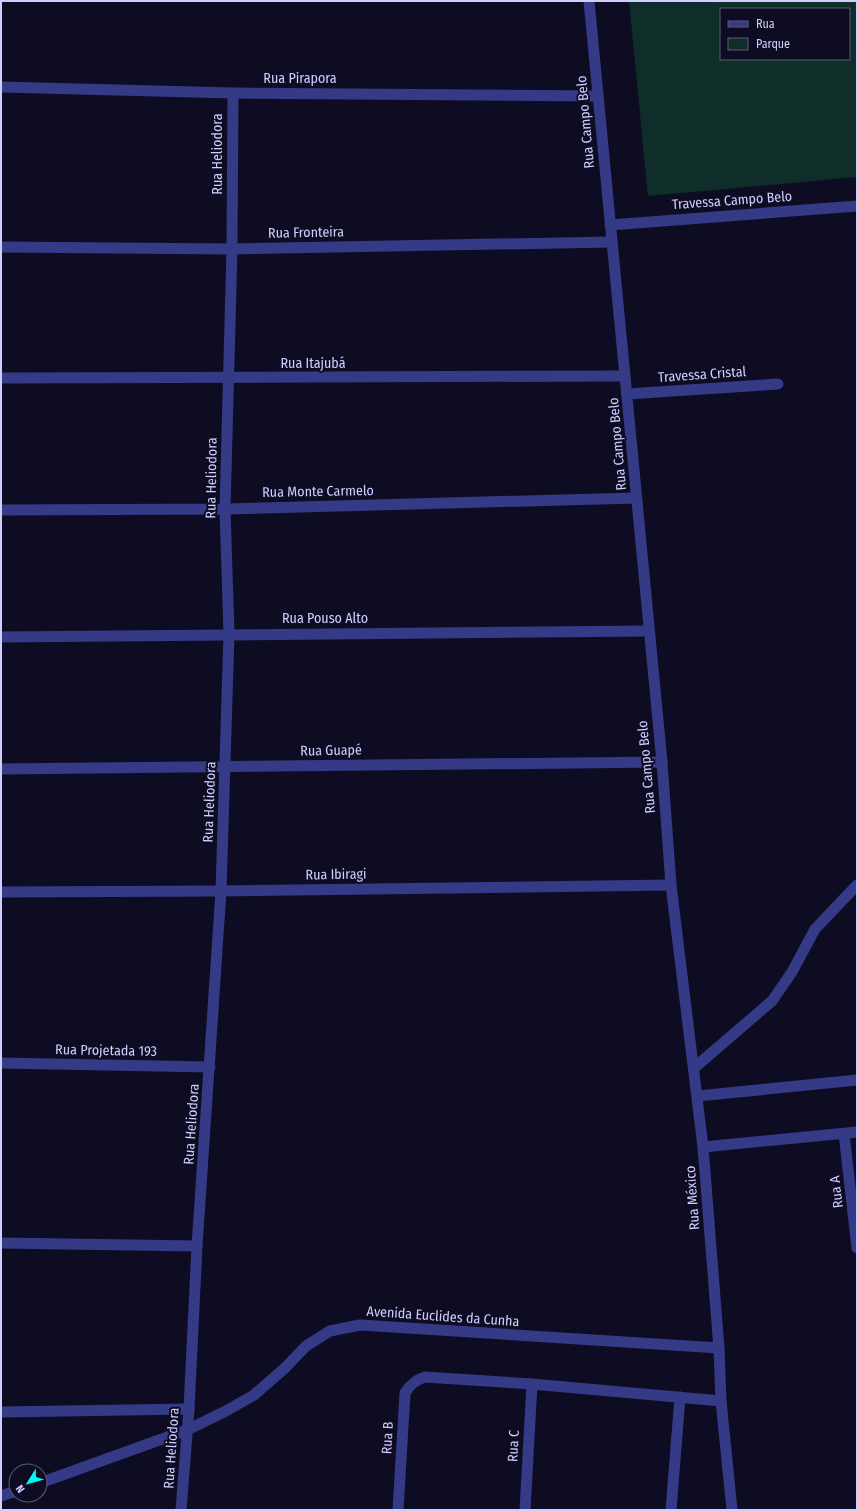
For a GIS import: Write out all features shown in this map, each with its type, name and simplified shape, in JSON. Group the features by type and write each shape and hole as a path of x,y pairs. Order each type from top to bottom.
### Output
{"street":[{"name":"Rua Campo Belo","path":"589,1 611,242 628,394 648,631 662,762 671,885"},
{"name":"Rua Pirapora","path":"1,87 233,93 598,96"},
{"name":"Rua Heliodora","path":"181,1510 189,1409 197,1246 221,891 226,766 229,634 225,509 232,248 233,93"},
{"name":"Travessa Campo Belo","path":"610,225 857,206"},
{"name":"Rua Fronteira","path":"1,247 232,248 611,242"},
{"name":"Rua Itajubá","path":"1,378 625,376"},
{"name":"Travessa Cristal","path":"628,394 778,384"},
{"name":"Rua Monte Carmelo","path":"1,510 225,509 636,498"},
{"name":"Rua Pouso Alto","path":"1,637 648,631"},
{"name":"Rua Guapé","path":"1,769 662,762"},
{"name":"Rua Ibiragi","path":"1,892 221,891 671,885"},
{"name":"Rua México","path":"671,885 698,1096 703,1147 719,1348 721,1401 732,1510"},
{"path":"694,1068 772,1001 792,972 815,929 857,885"},
{"name":"Rua Projetada 193","path":"1,1063 210,1067"},
{"path":"698,1096 857,1080"},
{"path":"703,1147 857,1132"},
{"name":"Rua A","path":"844,1134 857,1248"},
{"path":"1,1242 197,1246"},
{"name":"Avenida Euclides da Cunha","path":"48,1480 187,1430 226,1411 254,1395 286,1367 306,1346 330,1331 360,1325 719,1348"},
{"name":"Rua B","path":"398,1510 405,1392 410,1385 418,1379 425,1377 532,1384"},
{"path":"532,1384 721,1401"},
{"name":"Rua C","path":"524,1510 532,1384"},
{"path":"672,1510 680,1397"},
{"path":"1,1412 189,1409"}],"green space":[{"path":"629,1 857,1 857,177 648,196"}]}
